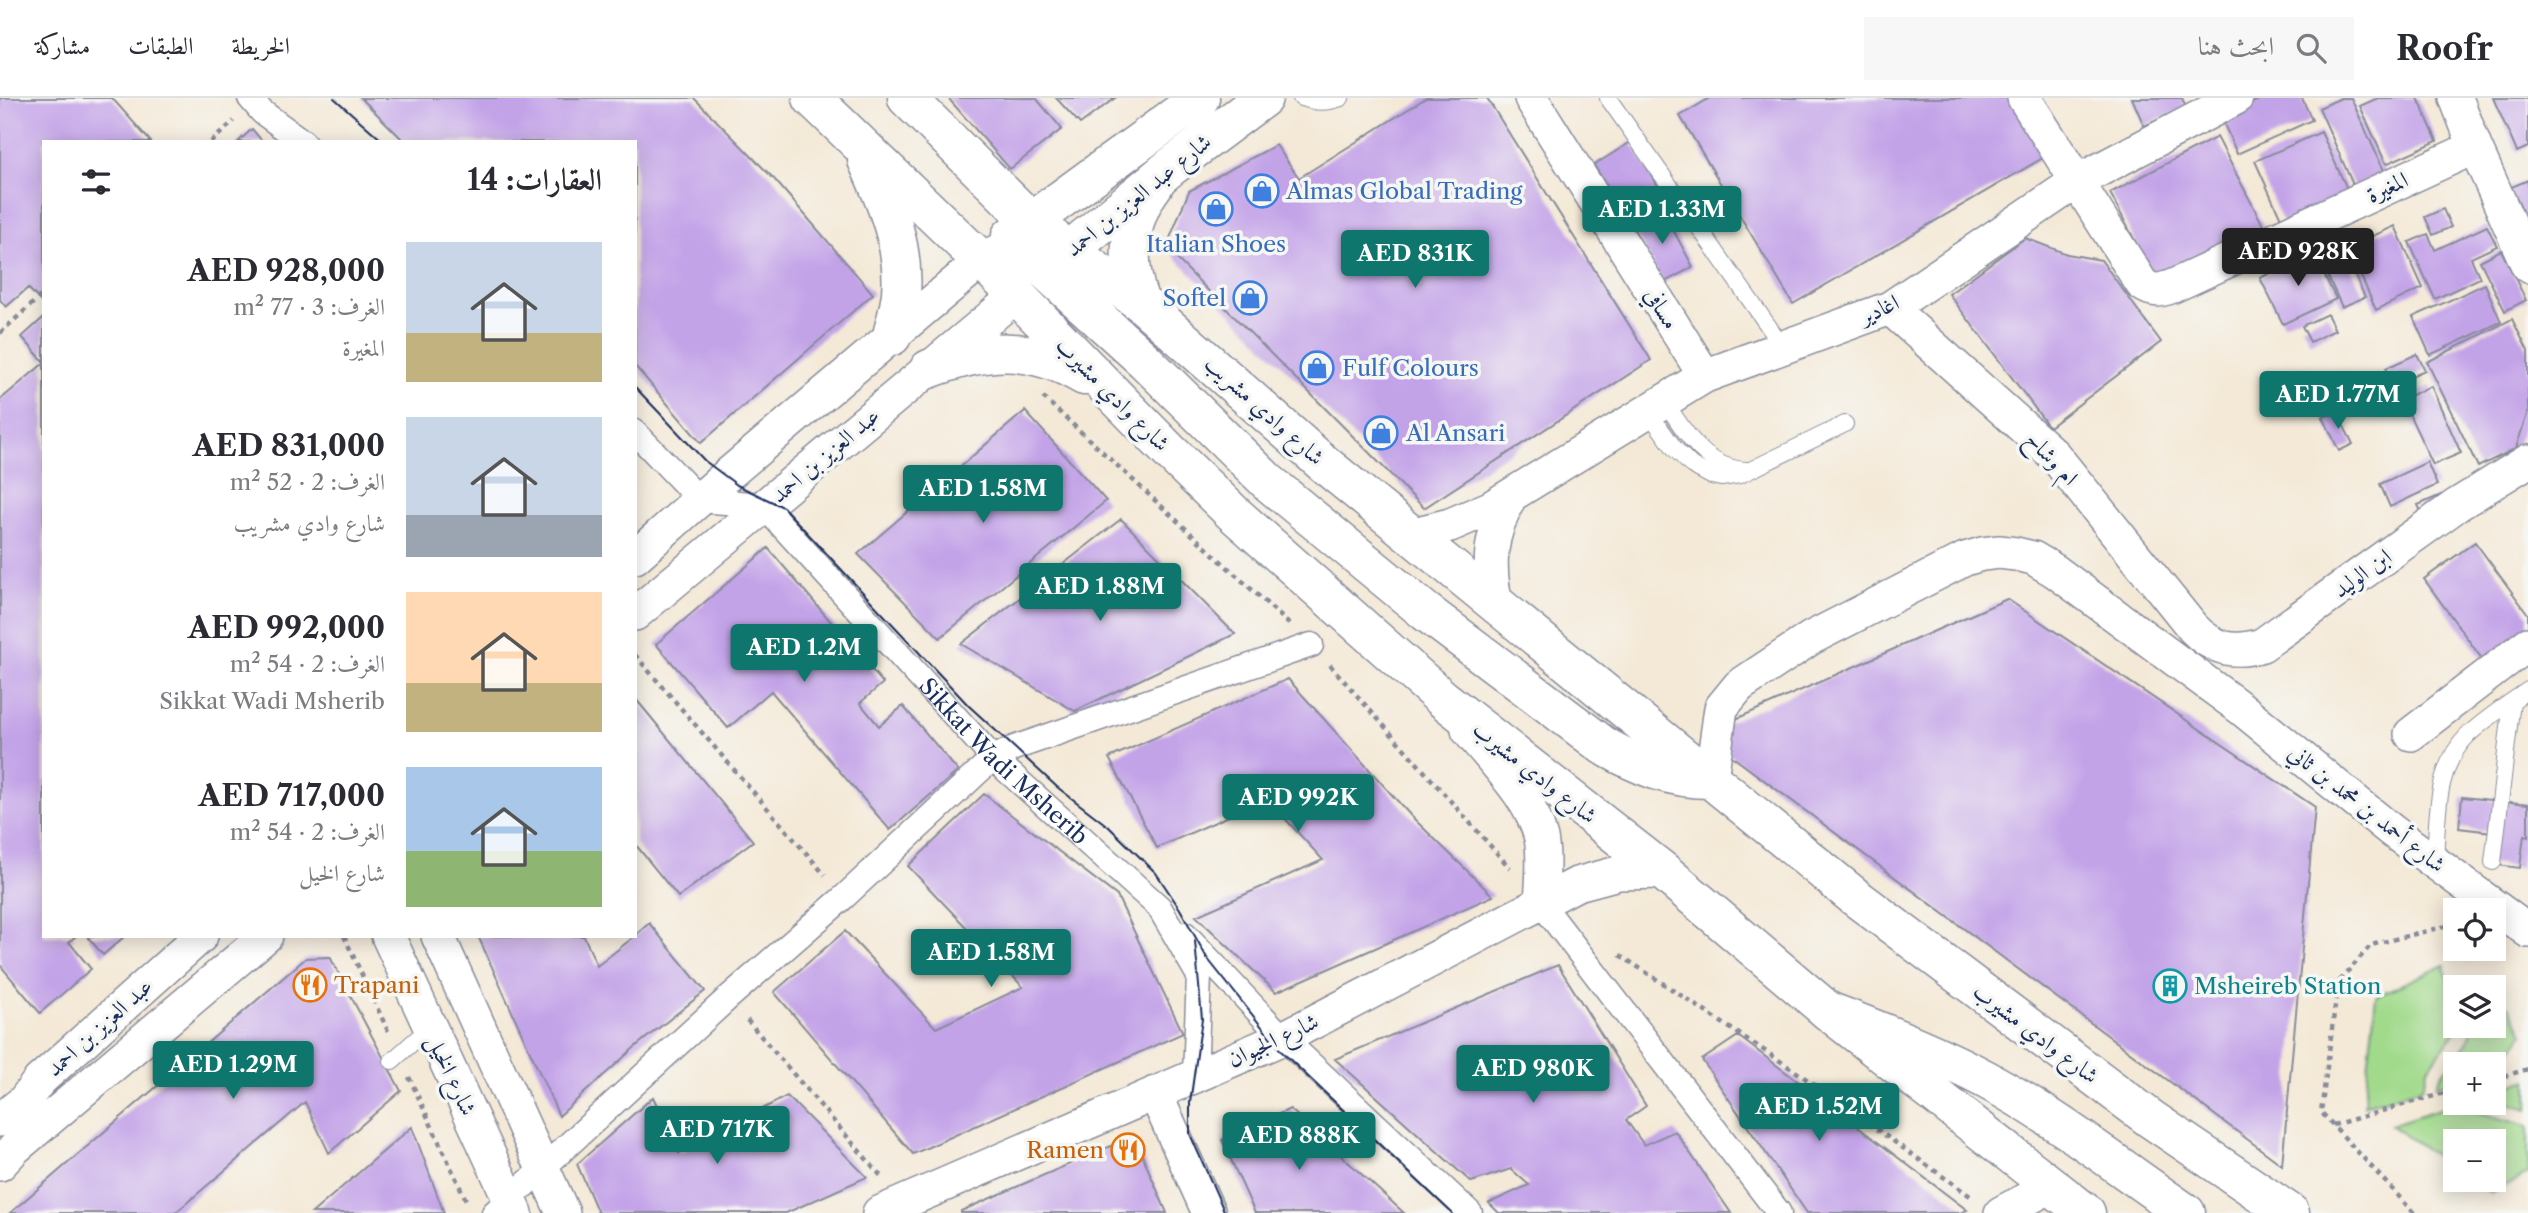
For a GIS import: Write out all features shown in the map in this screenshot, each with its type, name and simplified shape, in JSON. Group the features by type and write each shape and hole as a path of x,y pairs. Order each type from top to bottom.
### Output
{"street":[{"path":"250,98 262,112 300,140"},
{"path":"812,98 982,260 1016,296"},
{"path":"907,98 1030,220"},
{"name":"شارع عبد العزيز بن احمد","path":"982,260 1030,220 1200,98"},
{"name":"شارع عبد العزيز بن احمد","path":"1016,296 1172,166 1263,98"},
{"name":"مسافي","path":"1531,98 1704,376"},
{"name":"المغيرة","path":"2024,98 2142,285 2150,290 2160,291 2474,147"},
{"name":"اغادير","path":"1410,535 1470,518 1510,497 1704,376 1890,308 2076,182 2236,98"},
{"path":"2456,98 2474,147 2528,266"},
{"path":"860,145 893,221 900,255 901,293 892,336"},
{"path":"1140,302 1130,260 1133,227 1147,193 1172,166"},
{"name":"شارع وادي مشريب","path":"1030,220 1056,260 1140,302 1323,463 1496,604"},
{"path":"982,260 1007,251 1056,260 1144,360 1268,482 1426,612 1604,746 1655,771 1684,779 1711,779"},
{"name":"عبد العزيز بن احمد","path":"637,555 982,260"},
{"name":"عبد العزيز بن احمد","path":"637,612 1016,296"},
{"name":"شارع وادي مشيرب","path":"1016,296 1243,522 1443,699 1664,872 1828,1011 2086,1213"},
{"name":"ام وشاح","path":"1890,308 2054,455 2193,628"},
{"path":"929,369 982,353 1037,355 1063,364 1115,396"},
{"path":"637,434 701,500 763,505"},
{"name":"ابن الوليد","path":"2193,628 2204,639 2225,649 2248,650 2262,645 2457,505 2528,461"},
{"path":"1496,604 1491,572 1493,539 1499,517 1510,497"},
{"name":"Sikkat Wadi Msherib","path":"763,505 993,758 1159,907 1283,1038 1470,1213"},
{"name":"شارع أحمد بن محمد بن ثاني","path":"1711,779 1721,708 1739,686 1811,638 1965,559 1999,552 2033,558 2055,571 2242,709 2392,831 2528,931"},
{"name":"شارع وادي مشيرب","path":"1496,604 1854,897 2151,1119 2290,1213"},
{"path":"507,1208 543,1168 728,998 844,897 993,758 1311,645"},
{"path":"2411,734 2528,645"},
{"path":"1443,699 1521,796 1537,824 1543,855 1541,903 1779,1213"},
{"name":"شارع الجيوان","path":"891,1207 1283,1038 1577,884 1597,877 1640,871 1664,872"},
{"name":"Sikkat Wadi Msherib","path":"1159,907 1199,976 1195,1075"},
{"name":"عبد العزيز بن احمد","path":"4,1146 24,1101 39,1081 199,938"},
{"name":"عبد العزيز بن احمد","path":"4,1146 264,938"},
{"name":"شارع الخيل","path":"389,938 507,1208"},
{"name":"شارع الخيل","path":"439,938 563,1213"},
{"path":"1828,1011 1893,1036 1986,1080 2030,1105 2186,1213"},
{"path":"0,1098 22,1091 39,1081"},
{"path":"1155,1093 1209,1213"},
{"path":"1990,1208 2051,1186"}],"lane":[{"path":"1301,98 1312,102 1341,98"},
{"path":"1608,98 1783,348"},
{"path":"1656,405 1705,454 1731,468 1749,470 1845,424"},
{"path":"2435,862 2439,797 2448,764 2468,736 2528,690"},
{"path":"2493,862 2512,701"},
{"path":"392,1061 430,1027"}],"path":[{"path":"0,333 42,295"},
{"path":"1035,390 1311,645 1541,903"},
{"path":"637,657 844,897"},
{"path":"2414,1213 2321,1112 2338,983 2371,945 2443,927"},
{"path":"1611,949 1798,1073 1990,1208"},
{"path":"728,998 891,1207"},
{"path":"2506,1075 2528,1069"},
{"path":"2333,1125 2443,1093"}],"green space":[{"path":"2445,965 2443,1038 2451,1038 2428,1069 2422,1088 2364,1105 2376,996"},
{"path":"2506,1004 2523,1034 2506,1056 2506,1052 2460,1052 2469,1038 2506,1038"},
{"path":"2443,1074 2443,1083 2436,1086"},
{"path":"2528,1080 2528,1109 2506,1103 2506,1087"},
{"path":"2443,1108 2443,1115 2488,1115 2528,1126 2528,1174 2506,1185 2506,1129 2443,1129 2443,1161 2390,1125"}],"building":[{"path":"0,98 112,98 149,140 42,140 42,303 28,288 6,307 0,300"},
{"path":"361,98 694,98 775,180 873,294 701,443 637,368 637,140 403,140"},
{"path":"948,98 1036,98 1062,129 1010,169"},
{"path":"1056,98 1115,98 1080,124"},
{"path":"1426,98 1487,98 1651,360 1424,508 1166,248 1189,191 1276,145 1299,178"},
{"path":"1710,98 2011,98 2048,155 1793,304 1680,116"},
{"path":"2132,98 2182,98 2186,108 2144,126"},
{"path":"2263,98 2302,98 2312,120 2237,154 2221,117"},
{"path":"2341,98 2351,98 2385,173 2354,187 2319,108"},
{"path":"2378,98 2418,98 2437,141 2386,164 2360,106"},
{"path":"2493,98 2528,98 2528,147 2517,152"},
{"path":"252,129 261,140 240,140"},
{"path":"2321,132 2349,193 2283,223 2255,161"},
{"path":"2217,137 2263,225 2156,281 2110,193"},
{"path":"1631,142 1660,189 1623,212 1594,165"},
{"path":"2528,180 2528,237 2507,189"},
{"path":"1662,209 1693,267 1663,283 1632,226"},
{"path":"2443,209 2451,227 2433,235 2425,217"},
{"path":"2395,226 2423,288 2376,310 2348,247"},
{"path":"2487,226 2497,246 2471,258 2480,278 2435,299 2409,242 2428,234 2435,250"},
{"path":"2025,238 2067,254 2101,260 2161,342 2049,427 1949,294"},
{"path":"2340,243 2365,297 2342,307 2317,253"},
{"path":"2501,250 2526,300 2505,311 2480,261"},
{"path":"2313,252 2336,299 2283,324 2260,278"},
{"path":"2485,284 2501,322 2430,355 2413,317"},
{"path":"2327,314 2335,330 2310,342 2302,326"},
{"path":"42,319 42,360 22,337"},
{"path":"2512,319 2528,351 2528,411 2516,448 2478,467 2427,362"},
{"path":"2417,354 2425,370 2393,384 2386,368"},
{"path":"42,365 42,938 74,938 69,942 91,969 40,1013 0,965 0,400"},
{"path":"2431,386 2461,453 2433,465 2402,399"},
{"path":"1025,411 1106,501 940,638 858,554"},
{"path":"2336,411 2353,444 2339,451 2323,417"},
{"path":"2427,462 2437,485 2390,507 2380,484"},
{"path":"2441,495 2447,509 2425,520 2418,505"},
{"path":"1121,519 1235,634 1075,711 961,644"},
{"path":"2475,542 2528,614 2528,637 2488,667 2424,579"},
{"path":"768,548 883,683 860,703 879,726 903,706 958,771 890,830 771,691 728,728 656,644"},
{"name":"Msheireb Station","path":"2007,599 2315,807 2282,1165 1702,734"},
{"path":"1288,679 1411,816 1493,896 1276,992 1196,916 1323,860 1267,799 1157,848 1109,758"},
{"path":"637,700 753,841 678,897 637,846"},
{"path":"984,794 1117,896 1183,1033 913,1154 774,992 845,931 936,1028 1023,987 908,866"},
{"path":"2462,797 2528,804 2528,836 2524,835 2520,868 2489,864 2492,832 2459,828"},
{"path":"649,923 705,991 635,1047 559,1116 479,938 585,938 597,966 632,938 637,938 637,934"},
{"path":"89,938 123,938 103,955"},
{"path":"330,957 401,1091 329,1153 305,1102 175,1213 10,1213 306,958"},
{"path":"1558,965 1646,1106 1626,1120 1644,1145 1675,1131 1731,1213 1499,1213 1489,1203 1529,1185 1511,1169 1471,1182 1335,1059"},
{"path":"1738,1036 1967,1210 1960,1213 1807,1213 1702,1060"},
{"path":"787,1096 867,1177 786,1213 598,1213 577,1164 653,1097 679,1153"},
{"path":"1290,1109 1404,1213 1255,1213 1222,1140"},
{"path":"412,1127 444,1213 312,1213"},
{"path":"1134,1136 1167,1213 961,1213 961,1211"}],"tram line":[{"path":"334,98 382,140"},
{"path":"637,389 705,461 737,485 783,507 969,706 1057,787 1109,827 1156,873 1207,958 1282,1052 1452,1213"},
{"path":"1195,941 1202,1019 1190,1103 1190,1134 1225,1213"}],"place":[{"name":"Almas Global Trading","path":"1262,191"},
{"name":"Italian Shoes","path":"1216,209"},
{"name":"Softel","path":"1250,298"},
{"name":"Fulf Colours","path":"1317,368"},
{"name":"Al Ansari","path":"1381,433"},
{"name":"Trapani","path":"310,985"},
{"name":"Msheireb Station","path":"2170,986"},
{"name":"Ramen","path":"1128,1150"}]}
